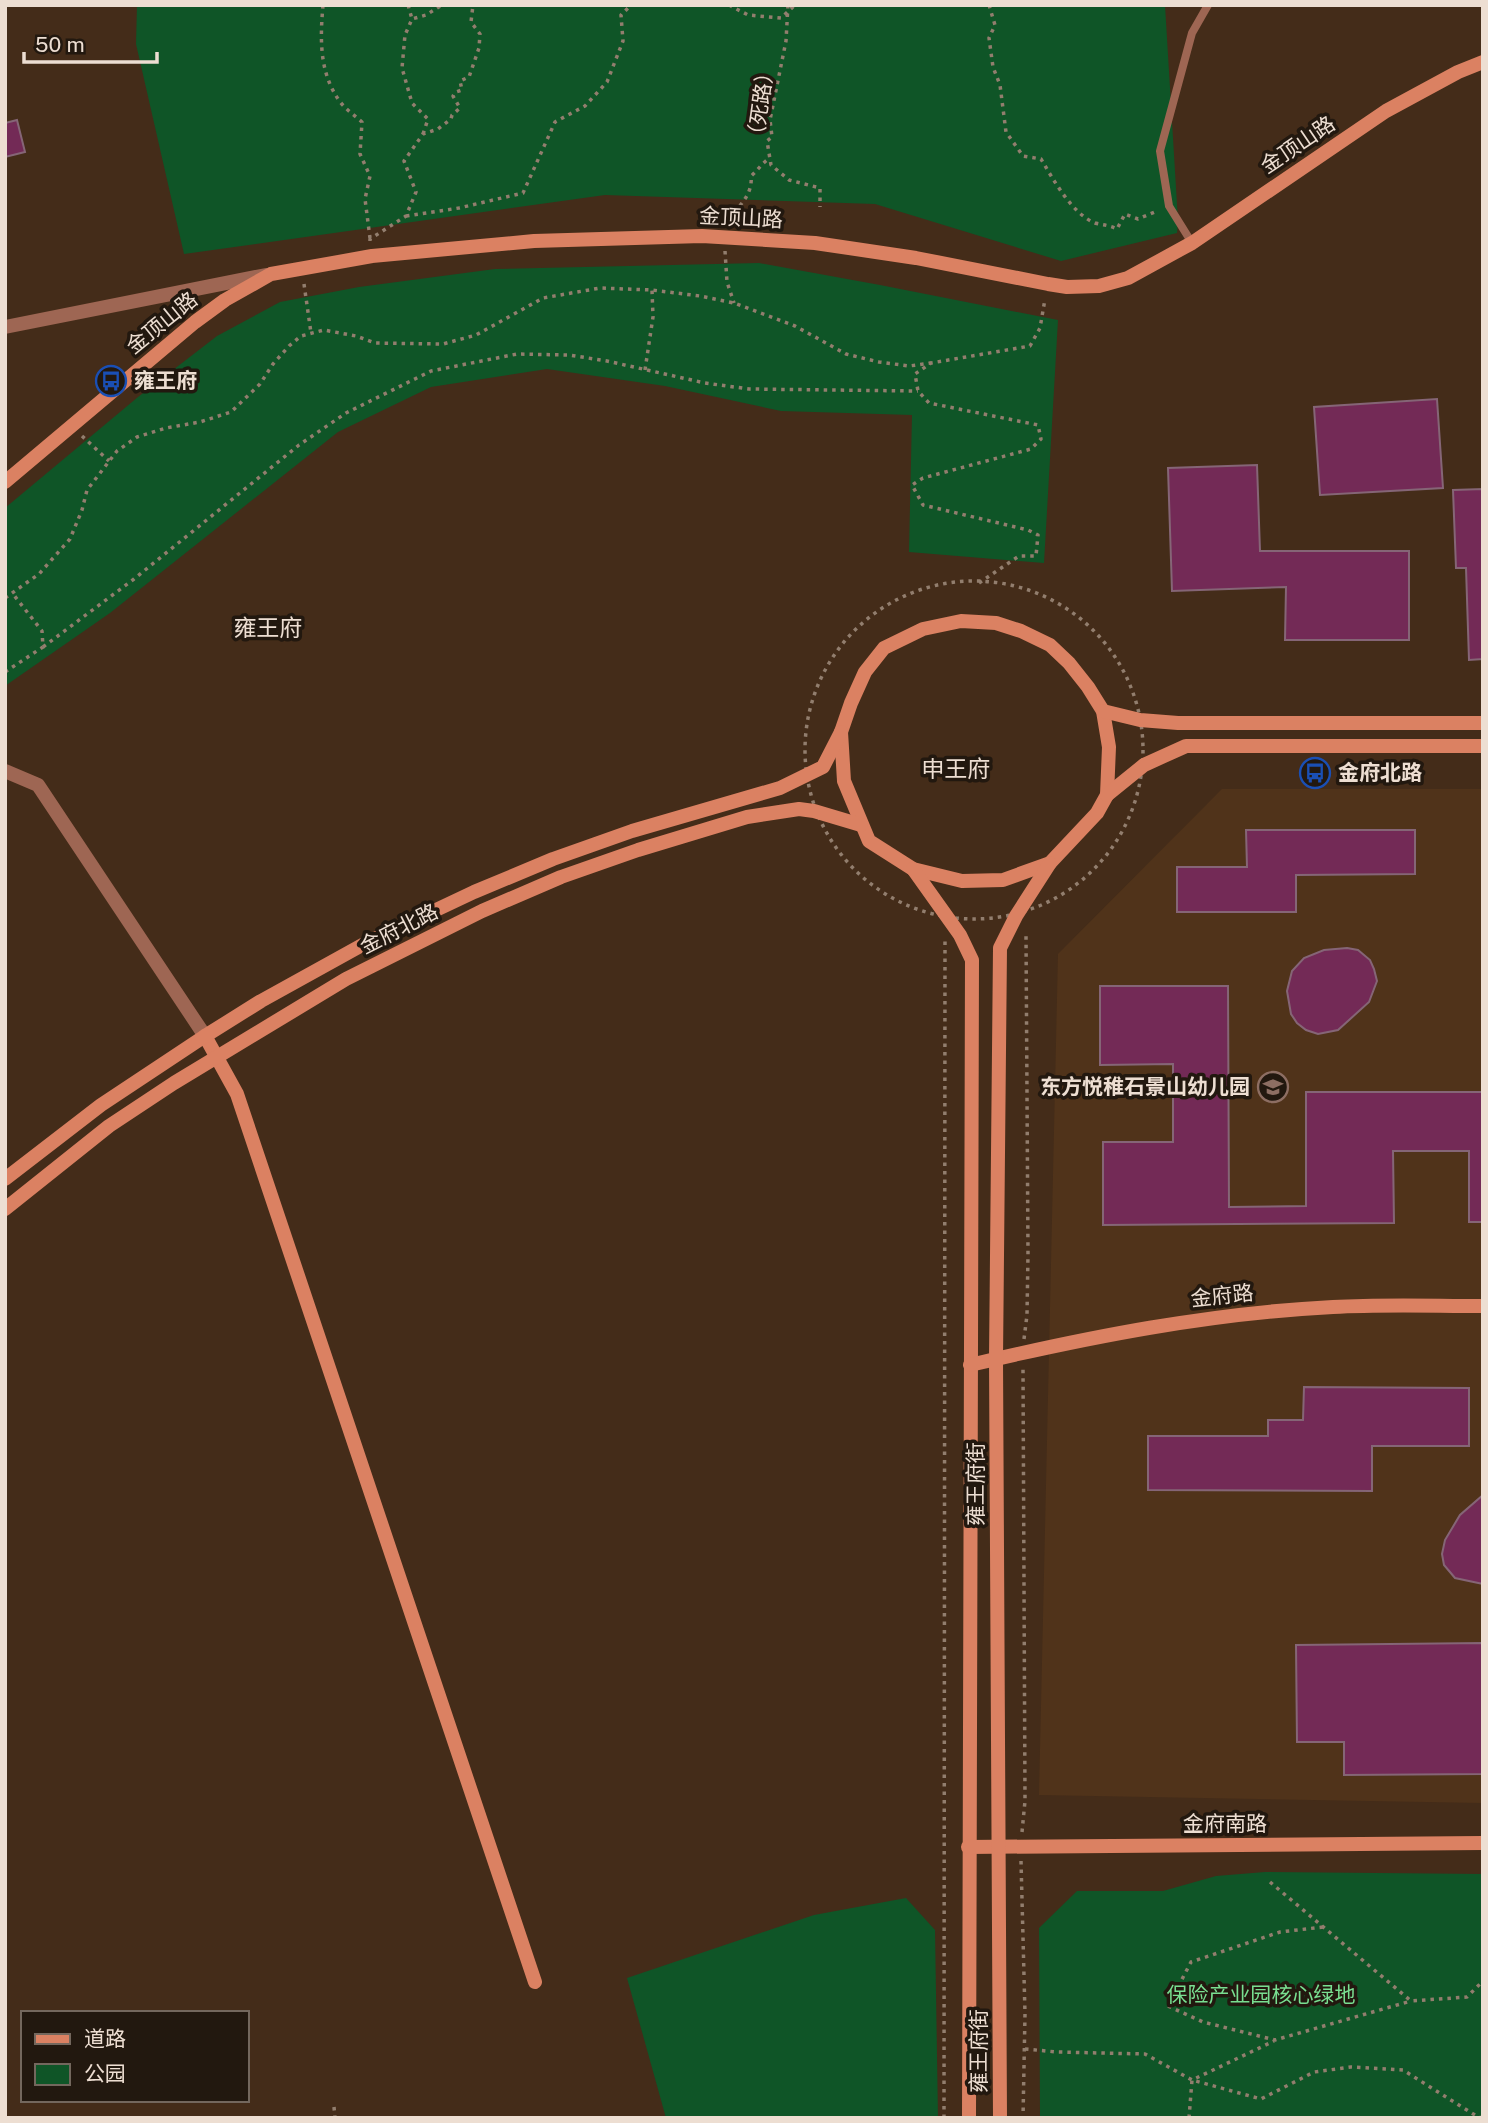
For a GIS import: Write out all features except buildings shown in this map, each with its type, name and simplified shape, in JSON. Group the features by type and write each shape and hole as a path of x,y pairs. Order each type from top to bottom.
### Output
{"main road":[{"name":"金顶山路","path":"5,482 195,322 225,300 271,274 372,257 534,241 724,237 815,243 916,258 1048,284 1068,287 1099,286 1128,278 1192,243 1386,111 1483,62"},
{"name":"金府北路","path":"5,1179 101,1104 261,1001 364,944 474,892 553,859 632,831 780,788 823,767 841,732 865,672 884,648 923,629 961,621 996,623 1021,631 1050,645 1069,663 1103,711"},
{"path":"1107,795 1109,747 1103,711 1140,720 1178,723 1483,723"},
{"path":"841,732 844,781 869,841 913,869 962,881 1003,880 1050,863"},
{"path":"1107,795 1144,765 1186,746 1483,746"},
{"name":"雍王府街","path":"1000,2118 996,1359 1000,948 1016,916 1050,863 1097,813 1107,795"},
{"name":"金府北路","path":"5,1209 109,1126 216,1056 346,979 482,911 561,877 747,817 799,809 862,825"},
{"name":"雍王府街","path":"913,869 945,922 960,935 972,960 969,2118"},
{"path":"205,1036 237,1094 536,1982"},
{"name":"金府路","path":"970,1365 1178,1322 1334,1307 1483,1306"},
{"name":"金府南路","path":"968,1847 1483,1843"}],"street":[{"path":"5,327 271,274"},
{"path":"5,771 38,785 205,1036"}],"lane":[{"path":"1192,243 1169,206 1160,151 1192,33 1208,5"}],"path":[{"path":"323,5 320,38 325,75 341,103 362,122 360,154 370,176 365,199 372,257"},
{"path":"406,216 416,192 404,161 423,134 428,119 412,103 402,68 405,35 412,19 408,5"},
{"path":"412,19 426,15 442,5"},
{"path":"423,134 438,129 460,108 453,96 461,90 460,80 469,77 479,48 480,34 471,22 473,5"},
{"path":"370,239 406,216 459,208 523,193 555,122 585,106 607,82 623,41 621,15 631,5"},
{"path":"685,5 698,5"},
{"path":"729,5 748,15 780,18 795,5"},
{"name":"（死路）","path":"788,5 786,41 770,121 772,137 767,141 771,164 789,180 820,188 820,207"},
{"path":"989,5 995,25 989,38 993,67 1000,85 1006,132 1023,156 1041,159 1061,193 1094,222 1117,229 1125,215 1138,219 1169,206"},
{"path":"729,219 747,197 752,186 751,176 770,158"},
{"path":"724,237 727,282 734,303"},
{"path":"301,269 312,333"},
{"path":"5,598 39,574 70,539 87,490 117,451 137,437 231,412 260,384 273,364 301,336 324,330 341,332 375,343 443,344 477,335 543,298 600,288 652,290 734,303 795,326 846,354 909,366 1030,346 1040,328 1048,284"},
{"path":"645,370 653,317 652,290"},
{"path":"5,672 44,647 134,579 299,445 346,413 431,371 517,354 569,355 705,383 749,389 918,391"},
{"path":"931,363 915,374 918,391 929,403 1038,425 1041,439 1031,449 923,478 912,485 923,505 1028,530 1038,535 1036,555 1019,555 978,584"},
{"path":"71,426 109,461"},
{"path":"942,584 990,585 1056,602 1109,645 1131,688 1140,720 1144,765 1140,797 1112,852 1065,895 1016,916 945,922 907,902 840,855 814,811 806,775 803,725 817,677 842,636 886,604 942,584"},
{"path":"13,594 42,631 44,647"},
{"path":"1032,917 1037,907"},
{"path":"1023,2118 1023,1352 1028,1266 1024,937 1028,927"},
{"name":"雍王府街","path":"944,2118 945,939"},
{"path":"1270,1882 1411,2001"},
{"path":"1275,2040 1203,2022 1168,2006 1191,1962 1280,1932 1323,1927"},
{"path":"1192,2080 1275,2040 1411,2001 1467,1997 1483,1980"},
{"path":"1024,2049 1145,2054 1192,2080 1261,2099 1314,2072 1351,2067 1402,2070 1483,2118"},
{"path":"1189,2118 1192,2080"},
{"path":"334,2107 335,2118"}],"shaded area":[{"path":"1222,789 1483,789 1483,1803 1039,1795 1058,954"}],"green space":[{"path":"137,5 1165,5 1177,233 1061,261 875,204 605,195 184,254 136,44"},
{"path":"759,263 1058,320 1044,563 909,552 912,415 781,411 665,386 547,369 431,387 338,432 110,613 5,686 5,508 138,397 217,336 280,302 359,287 495,269"},
{"name":"保险产业园核心绿地","path":"1265,1872 1483,1874 1483,2118 1040,2118 1039,1928 1077,1891 1163,1891 1216,1876"},
{"path":"906,1898 935,1930 938,2118 666,2118 627,1978 814,1915"}],"place":[{"name":"雍王府","path":"111,381"},
{"name":"金府北路","path":"1315,773"},
{"name":"东方悦稚石景山幼儿园","path":"1273,1087"}],"district":[{"name":"雍王府","path":"268,628"},
{"name":"申王府","path":"956,769"}]}
